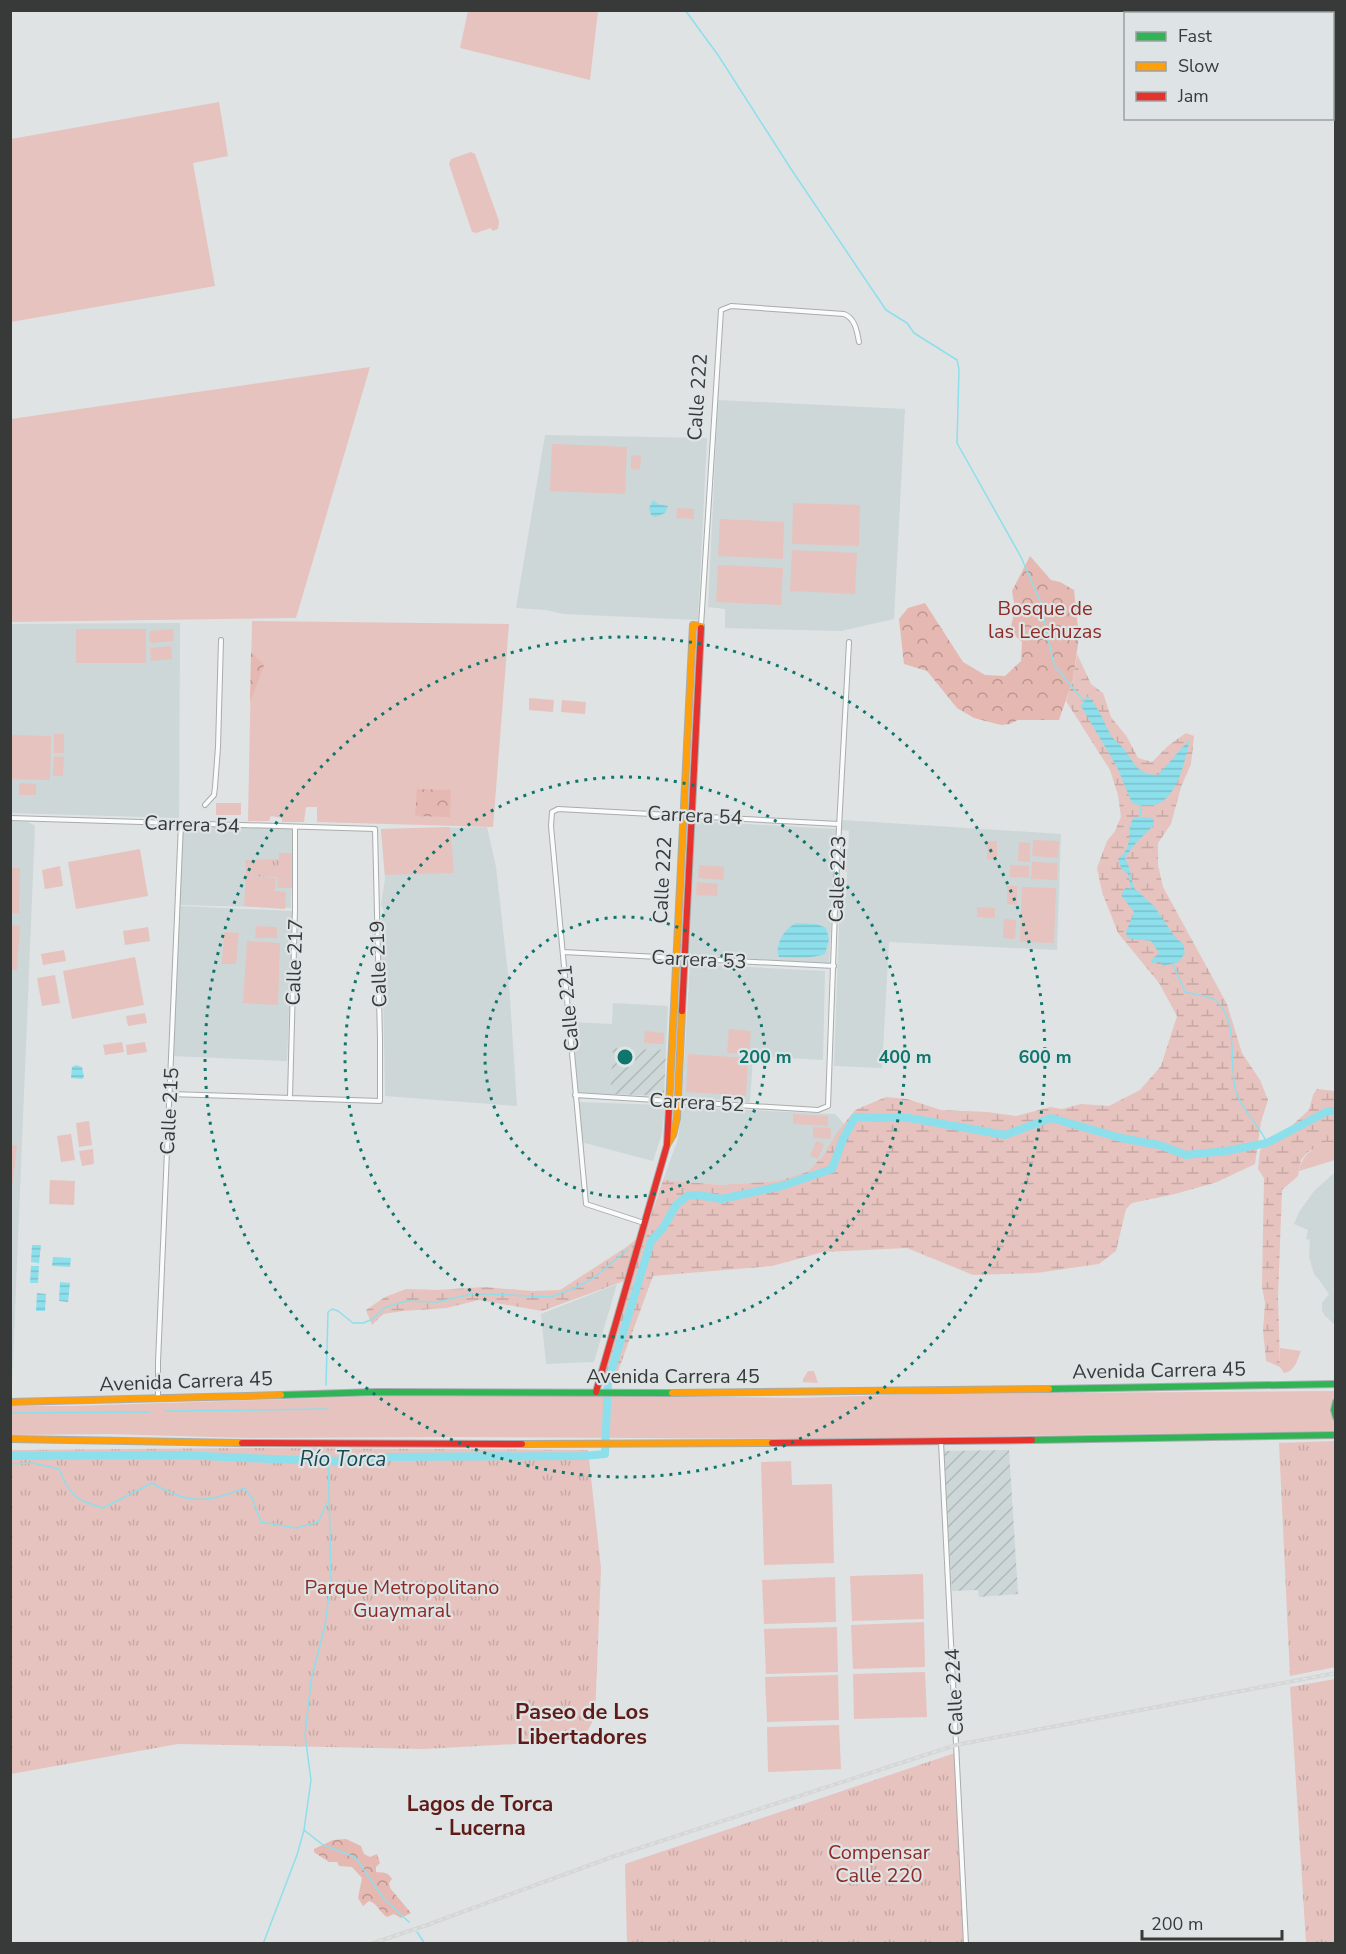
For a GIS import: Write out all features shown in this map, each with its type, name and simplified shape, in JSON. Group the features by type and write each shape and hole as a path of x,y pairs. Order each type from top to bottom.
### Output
{"main road":[{"name":"Calle 222","path":"596,1392 667,1145 693,626 701,626 678,1100 674,1134 667,1145"},
{"name":"Avenida Carrera 45","path":"10,1402 346,1393 773,1393 1335,1384"},
{"path":"1335,1402 1335,1417"},
{"path":"10,1439 155,1439 326,1444 941,1441 1335,1435"}],"street":[{"name":"Calle 222","path":"701,626 721,310 730,306 844,314 851,317 854,322 859,342"},
{"path":"205,805 214,795 215,787 221,640"},
{"name":"Calle 223","path":"818,1110 828,1106 829,1102 839,824 849,642"},
{"name":"Carrera 54","path":"552,812 558,809 839,824"},
{"name":"Calle 221","path":"552,812 551,826 586,1203 644,1223"},
{"name":"Carrera 54","path":"10,818 374,828"},
{"name":"Calle 215","path":"158,1399 182,823"},
{"name":"Calle 217","path":"290,1097 295,827"},
{"name":"Calle 219","path":"290,1097 380,1101 374,828"},
{"name":"Carrera 53","path":"563,952 834,966"},
{"path":"170,1094 290,1097"},
{"name":"Carrera 52","path":"575,1095 818,1110"},
{"name":"Calle 224","path":"941,1441 966,1944"}],"shaded area":[{"path":"718,400 905,409 894,619 841,631 725,628 725,609 708,607"},
{"path":"545,435 707,438 698,620 564,614 516,608"},
{"path":"180,623 179,818 11,813 11,624"},
{"path":"842,820 1061,834 1057,950 889,942 882,1068 834,1066 840,897 846,898 849,831 842,830"},
{"path":"10,821 28,822 35,826 12,1385"},
{"path":"695,821 836,829 829,963 689,955"},
{"path":"183,825 293,828 291,908 180,905"},
{"path":"487,827 496,867 509,983 517,1106 385,1096 383,984 379,926 384,912 381,904 385,879 381,829"},
{"path":"179,906 293,911 287,1061 172,1056"},
{"path":"690,964 825,971 823,1060 753,1056 750,1102 682,1097"},
{"path":"613,1003 668,1006 666,1050 613,1048 610,1094 578,1093 571,1022 612,1024"},
{"path":"613,1048 666,1050 664,1096 610,1094"},
{"path":"578,1102 665,1105 662,1134 653,1161 581,1142"},
{"path":"682,1107 835,1114 844,1124 823,1156 807,1172 777,1181 722,1185 663,1180 678,1139"},
{"path":"1335,1172 1335,1325 1322,1310 1322,1303 1329,1294 1313,1271 1309,1257 1310,1240 1306,1239 1308,1230 1294,1224 1299,1212 1314,1191"},
{"path":"617,1284 594,1362 546,1364 541,1314"},
{"path":"1009,1450 1018,1594 979,1597 978,1590 952,1591 942,1451"}],"green space":[{"path":"468,11 598,11 590,80 460,48"},
{"path":"219,102 228,156 193,163 215,286 11,322 11,139"},
{"path":"471,152 475,154 499,221 498,229 492,231 491,228 476,233 472,232 449,164 451,159"},
{"path":"370,367 296,618 11,622 11,419"},
{"path":"552,444 627,447 625,494 550,491"},
{"path":"631,455 641,456 640,470 631,469"},
{"path":"793,503 860,505 859,546 792,544"},
{"path":"677,508 694,509 694,519 676,518"},
{"path":"720,519 784,522 783,559 718,556"},
{"path":"792,550 857,553 855,594 790,591"},
{"name":"Bosque de las Lechuzas","path":"1030,556 1051,580 1074,590 1079,637 1073,679 1059,720 1018,720 1001,725 974,718 957,708 927,671 904,664 899,619 908,608 925,603 963,662 985,675 1005,676 1021,661 1022,642 1010,631 1015,609 1012,591"},
{"path":"718,565 783,568 781,605 716,602"},
{"path":"252,621 509,624 493,827 317,822 317,807 306,807 304,822 282,822 282,818 271,816 269,821 248,821"},
{"path":"76,629 146,629 146,663 76,663"},
{"path":"173,629 174,641 150,643 149,631"},
{"path":"171,646 172,659 151,661 150,648"},
{"path":"251,652 264,665 250,703"},
{"path":"1077,654 1091,684 1103,693 1111,717 1127,737 1138,758 1152,762 1169,745 1186,733 1194,736 1191,764 1181,787 1171,824 1158,843 1158,865 1163,887 1227,1004 1242,1053 1260,1080 1268,1100 1261,1122 1255,1164 1217,1182 1132,1203 1126,1209 1116,1251 1099,1264 1036,1273 973,1275 907,1248 823,1252 772,1266 653,1276 614,1382 603,1381 632,1278 542,1311 479,1300 447,1308 383,1314 372,1325 366,1310 385,1297 406,1289 485,1287 532,1291 560,1290 625,1248 646,1231 663,1180 722,1185 777,1181 807,1172 823,1156 836,1134 855,1110 886,1097 907,1099 941,1110 1016,1116 1050,1107 1062,1109 1081,1104 1109,1106 1140,1090 1161,1066 1177,1016 1159,983 1118,933 1102,892 1097,868 1107,841 1115,831 1121,817 1118,795 1110,770 1066,701 1073,679"},
{"path":"529,698 554,700 553,712 529,710"},
{"path":"562,700 586,702 585,714 561,712"},
{"path":"54,734 64,734 64,753 54,753"},
{"path":"11,735 51,736 50,780 11,779"},
{"path":"54,756 64,757 63,776 53,776"},
{"path":"19,783 36,784 36,795 19,795"},
{"path":"417,789 451,790 450,817 415,816"},
{"path":"216,803 241,803 241,815 216,815"},
{"path":"450,827 454,873 385,875 381,829"},
{"path":"1033,840 1059,841 1058,858 1032,856"},
{"path":"987,841 997,841 997,860 987,859"},
{"path":"1019,842 1030,843 1030,862 1018,861"},
{"path":"140,849 148,896 76,909 68,862"},
{"path":"844,849 848,849 847,872 843,871 840,864"},
{"path":"279,853 292,853 292,888 277,888"},
{"path":"276,859 279,861 278,877 246,876 246,860"},
{"path":"1032,862 1058,863 1057,880 1031,879"},
{"path":"699,865 724,867 723,880 698,878"},
{"path":"1010,865 1029,866 1029,878 1010,877"},
{"path":"60,866 63,886 45,889 42,870"},
{"path":"11,868 20,868 19,914 11,913"},
{"path":"246,876 276,878 275,891 286,892 285,909 244,906"},
{"path":"697,882 718,884 717,896 696,895"},
{"path":"1007,886 1017,886 1017,905 1007,904"},
{"path":"1022,887 1056,888 1054,943 1020,942"},
{"path":"977,907 995,908 995,918 977,917"},
{"path":"1004,919 1016,920 1015,939 1003,938"},
{"path":"10,925 20,926 17,970 11,970"},
{"path":"256,926 277,927 277,938 255,938"},
{"path":"148,927 150,941 125,945 123,931"},
{"path":"224,932 239,933 236,964 222,964"},
{"path":"247,941 280,943 278,1005 243,1003"},
{"path":"64,950 66,961 43,965 41,954"},
{"path":"135,957 144,1005 72,1019 63,971"},
{"path":"55,975 60,1003 42,1006 37,978"},
{"path":"145,1013 147,1023 128,1026 126,1016"},
{"path":"729,1029 751,1031 749,1055 727,1053"},
{"path":"645,1031 664,1033 664,1044 644,1043"},
{"path":"122,1042 124,1052 105,1055 103,1045"},
{"path":"145,1042 147,1052 127,1055 126,1045"},
{"path":"688,1054 748,1058 746,1096 686,1092"},
{"path":"1317,1089 1335,1091 1335,1143 1326,1142 1308,1152 1301,1160 1298,1176 1282,1190 1278,1297 1280,1367 1266,1361 1263,1330 1265,1303 1262,1287 1264,1178 1258,1169 1260,1151 1266,1140 1289,1128 1309,1110"},
{"path":"793,1114 828,1116 828,1126 793,1124"},
{"path":"89,1121 92,1145 79,1147 76,1123"},
{"path":"813,1127 831,1128 830,1139 813,1138"},
{"path":"71,1134 75,1160 61,1162 57,1136"},
{"path":"816,1141 824,1144 818,1159 810,1156"},
{"path":"1326,1142 1335,1143 1335,1160 1299,1171 1308,1153"},
{"path":"11,1145 17,1146 12,1186 10,1185"},
{"path":"93,1149 94,1164 82,1166 79,1151"},
{"path":"50,1180 75,1181 74,1205 49,1204"},
{"path":"1280,1348 1301,1351 1293,1368 1284,1373 1280,1367"},
{"path":"808,1371 814,1371 818,1383 803,1382"},
{"path":"1335,1391 1336,1431 797,1439 11,1435 10,1406 383,1396 580,1395 799,1398 924,1394"},
{"path":"1335,1441 1335,1667 1290,1676 1279,1443"},
{"name":"Parque Metropolitano Guaymaral","path":"251,1448 588,1450 601,1568 595,1717 588,1730 577,1739 424,1749 178,1744 11,1774 11,1450"},
{"path":"791,1461 792,1485 832,1484 834,1563 764,1565 761,1462"},
{"path":"923,1574 924,1619 852,1621 850,1576"},
{"path":"835,1577 836,1622 764,1624 762,1580"},
{"path":"924,1622 925,1667 853,1669 851,1625"},
{"path":"837,1627 838,1672 766,1674 764,1629"},
{"path":"925,1672 927,1717 854,1719 853,1674"},
{"path":"838,1675 839,1720 767,1722 765,1677"},
{"path":"1335,1679 1335,1943 1306,1943 1290,1687"},
{"path":"839,1725 841,1769 768,1772 767,1727"},
{"name":"Compensar Calle 220","path":"955,1753 964,1943 627,1943 625,1864"},
{"path":"346,1839 361,1846 364,1854 370,1857 377,1854 380,1863 376,1867 376,1872 390,1876 392,1879 389,1883 390,1888 411,1913 401,1918 394,1914 387,1917 372,1902 369,1901 363,1906 358,1898 362,1878 352,1867 339,1866 337,1862 329,1862 314,1852 314,1849 333,1840"}],"water":[{"path":"653,500 658,504 668,506 665,513 655,517 651,515 649,508"},
{"path":"1087,696 1098,710 1112,737 1136,766 1144,772 1158,775 1190,739 1180,776 1167,797 1158,804 1146,806 1132,803 1117,767 1081,706"},
{"path":"1133,818 1154,819 1153,826 1125,858 1134,888 1154,906 1175,937 1183,944 1185,953 1179,962 1163,966 1160,962 1152,963 1151,960 1159,953 1151,941 1127,938 1126,932 1134,912 1121,895 1126,887 1131,889 1128,874 1122,870 1118,859 1128,845"},
{"path":"796,923 817,924 826,928 829,939 825,954 808,957 779,957 778,947 781,938"},
{"path":"76,1065 82,1067 84,1077 82,1079 71,1078 72,1067"},
{"path":"32,1245 41,1245 39,1263 31,1262"},
{"path":"53,1257 71,1258 70,1267 52,1266"},
{"path":"31,1266 39,1266 38,1283 30,1283"},
{"path":"60,1282 70,1283 68,1302 59,1301"},
{"path":"37,1293 46,1294 45,1311 36,1311"}],"waterway":[{"path":"685,10 718,55 886,310 907,323 914,333 957,360 959,369 957,443 1021,557 1040,601 1054,665 1085,703"},
{"path":"1140,817 1141,807"},
{"path":"1173,964 1185,992 1213,999 1223,1008 1231,1030 1236,1092 1267,1143"},
{"name":"Río Torca","path":"10,1456 182,1455 335,1461 386,1457 605,1454 608,1382 651,1241 663,1228 676,1205 687,1196 698,1195 721,1199 782,1186 832,1169 843,1139 855,1117 909,1118 1005,1135 1051,1118 1121,1138 1159,1145 1186,1155 1226,1151 1267,1143 1328,1111 1336,1111"},
{"path":"326,1385 328,1312 332,1309 353,1323 363,1323 373,1319 384,1308 406,1301 437,1302 472,1294 551,1297 595,1277 628,1249"},
{"path":"166,1411 327,1409"},
{"path":"10,1413 150,1412"},
{"name":"Río Torca","path":"263,1944 297,1855 304,1830 311,1780 305,1735 311,1681 325,1625 331,1580 328,1452"},
{"path":"10,1464 33,1463 59,1469 75,1496 103,1508 152,1483 176,1495 197,1499 219,1497 244,1488 252,1498 261,1522 296,1528 318,1522 327,1503"},
{"path":"304,1830 323,1845 355,1857 384,1899 409,1922"},
{"path":"417,1932 425,1944"}],"railway":[{"path":"370,1944 612,1857 956,1745 1336,1673"}],"traffic: fast":[{"path":"1049,1389 1336,1384"},
{"path":"281,1395 377,1392 672,1393"},
{"path":"1336,1402 1334,1410 1336,1417"},
{"path":"1032,1440 1336,1435"}],"traffic: slow":[{"path":"669,1107 693,625 701,626 701,628"},
{"path":"667,1145 673,1135 677,1118 682,1011"},
{"path":"672,1393 1049,1389"},
{"path":"10,1402 281,1395"},
{"path":"10,1439 242,1443"},
{"path":"522,1444 772,1443"}],"traffic: jam":[{"path":"682,1011 701,628"},
{"path":"596,1392 667,1145 669,1107"},
{"path":"772,1443 1032,1440"},
{"path":"242,1443 522,1444"}],"district":[{"name":"Paseo de Los Libertadores","path":"582,1724"},
{"name":"Lagos de Torca - Lucerna","path":"480,1816"}]}
